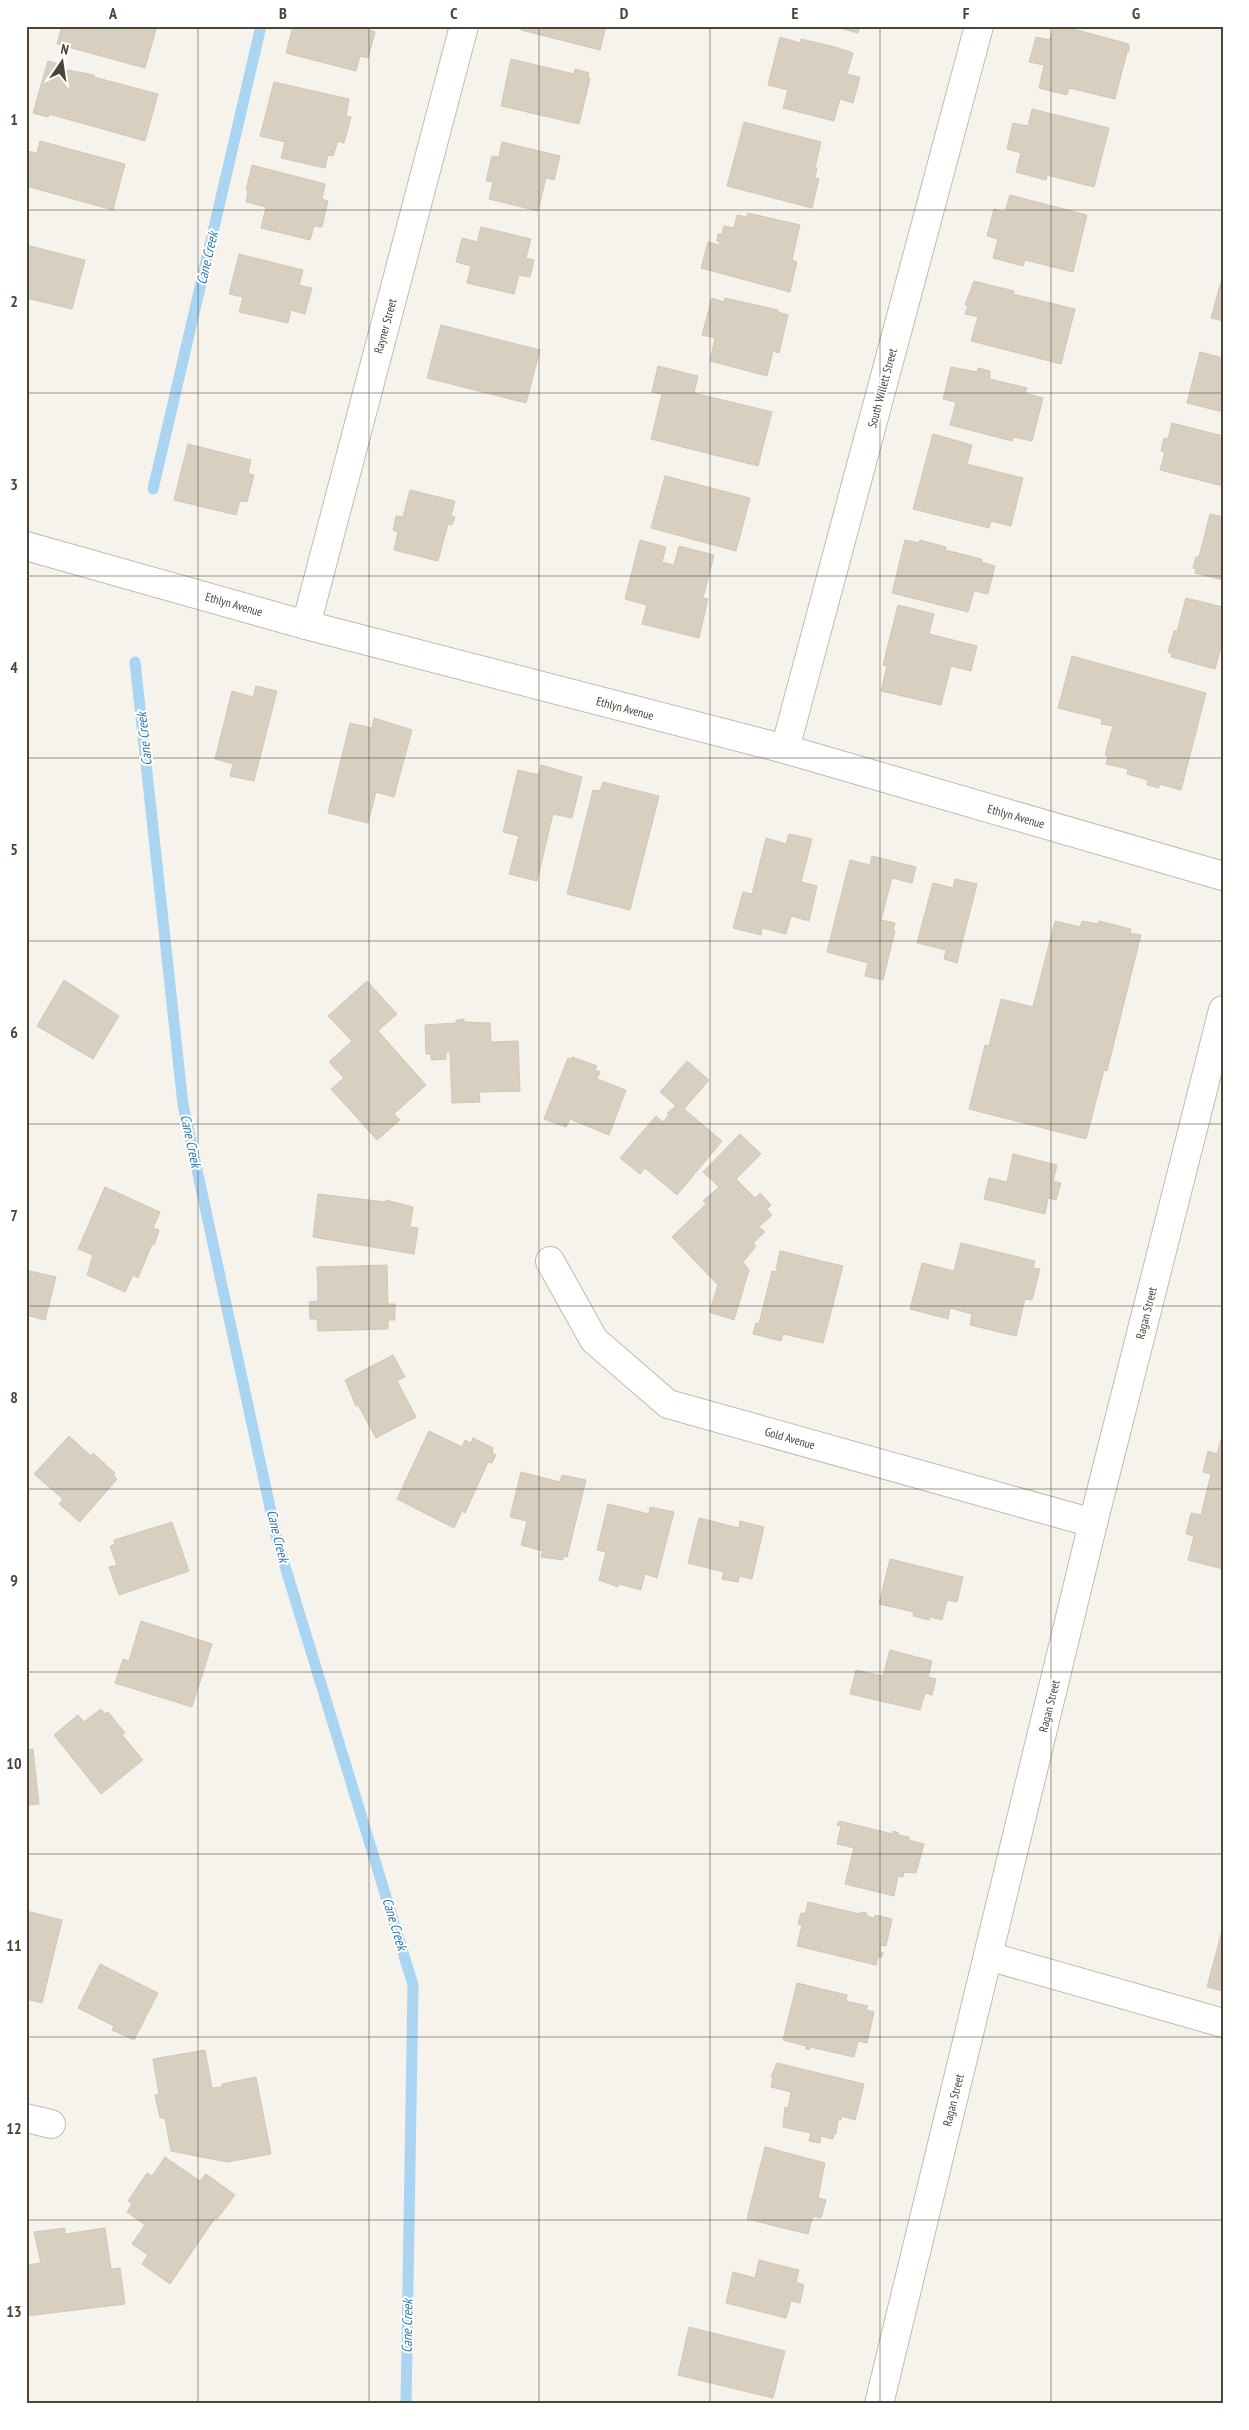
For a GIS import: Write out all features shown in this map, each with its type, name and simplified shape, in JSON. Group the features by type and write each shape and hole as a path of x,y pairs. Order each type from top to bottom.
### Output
{"street":[{"name":"Rayner Street","path":"306,625 464,26"},
{"name":"South Willett Street","path":"785,749 979,26"},
{"name":"Ethlyn Avenue","path":"26,546 306,625 785,749 1223,876"},
{"name":"Ragan Street","path":"879,2404 1093,1523 1223,1010"},
{"name":"Gold Avenue","path":"550,1261 594,1340 668,1404 1093,1523"},
{"path":"988,1956 1223,2023"}],"building":[{"path":"62,26 157,26 145,68 57,44"},
{"path":"293,26 368,26 367,29 375,32 368,58 360,56 356,71 286,53"},
{"path":"522,26 606,26 600,50 521,30"},
{"path":"832,26 860,26 858,33"},
{"path":"1054,26 1062,26 1129,44 1129,52 1127,52 1115,99 1069,88 1067,95 1039,88 1044,65 1029,62 1036,37 1050,40"},
{"path":"780,37 800,43 801,39 853,53 847,74 860,77 853,103 840,99 834,121 783,108 788,90 768,85"},
{"path":"511,59 574,74 575,69 589,73 588,78 590,79 579,124 501,106"},
{"path":"48,61 62,65 62,69 94,75 94,77 158,94 145,141 49,114 48,117 33,113"},
{"path":"274,82 349,99 346,116 351,117 344,143 338,141 333,156 328,155 325,168 281,158 285,142 260,136"},
{"path":"1032,109 1109,128 1094,187 1047,175 1046,180 1016,172 1021,153 1007,149 1013,123 1028,126"},
{"path":"744,122 821,142 815,168 817,168 815,178 819,179 812,208 727,186"},
{"path":"40,141 125,164 113,210 26,186 27,151 37,153"},
{"path":"502,142 560,156 554,180 546,178 538,211 489,199 493,182 486,181 492,156 499,157"},
{"path":"252,165 325,184 322,199 328,201 322,227 314,226 310,240 261,228 266,207 246,202 248,191 246,190"},
{"path":"1010,195 1087,215 1073,272 1025,260 1023,266 993,258 998,239 987,236 994,209 1005,212"},
{"path":"748,213 800,225 792,260 797,262 790,292 701,268 708,242 719,245 720,242 717,241 718,234 722,234 724,226 734,228 737,215 747,217"},
{"path":"481,227 531,239 526,258 534,260 530,277 519,275 514,294 467,283 471,266 456,262 462,238 477,242"},
{"path":"26,245 85,260 72,309 26,298"},
{"path":"239,254 303,270 299,285 312,288 305,314 291,310 288,323 239,312 243,297 229,294"},
{"path":"1223,275 1223,321 1211,318"},
{"path":"974,281 1014,291 1013,294 1075,309 1061,364 971,341 978,317 965,314 968,306 965,305"},
{"path":"712,298 724,302 725,298 778,310 778,312 788,315 779,353 773,351 767,376 710,361 715,338 702,335"},
{"path":"441,325 540,350 526,403 427,378"},
{"path":"1200,352 1223,358 1223,412 1187,403"},
{"path":"658,366 698,376 694,393 772,412 758,466 651,439 662,394 652,392"},
{"path":"951,367 977,372 978,368 990,371 990,379 1027,388 1025,393 1043,398 1032,441 1013,437 1012,441 950,425 956,402 943,399"},
{"path":"1172,423 1223,436 1223,486 1160,470 1165,452 1161,451 1164,438 1168,439"},
{"path":"933,434 972,445 967,464 1023,478 1011,526 991,521 989,528 913,509"},
{"path":"188,444 251,460 248,473 254,475 247,502 240,501 236,515 174,500"},
{"path":"665,476 750,498 736,551 651,528"},
{"path":"410,490 455,501 451,516 455,517 452,525 448,524 438,561 394,550 398,532 393,530 396,516 403,517"},
{"path":"1210,514 1223,517 1223,580 1195,573 1196,569 1193,568 1196,557 1199,557"},
{"path":"640,540 666,547 662,562 674,565 679,546 714,555 703,598 708,599 699,638 642,624 647,605 625,599"},
{"path":"905,540 919,543 920,540 946,547 945,550 982,559 981,562 995,566 988,594 974,591 968,612 892,593"},
{"path":"1186,598 1223,607 1223,651 1220,651 1215,669 1171,657 1172,653 1168,652 1174,631 1177,631"},
{"path":"898,605 934,614 929,634 977,646 971,671 951,666 941,705 881,691 887,666 883,665"},
{"path":"1072,656 1206,693 1181,790 1159,784 1159,788 1147,785 1148,780 1127,774 1128,769 1106,764 1108,756 1105,755 1113,726 1101,724 1102,719 1058,708"},
{"path":"256,686 277,691 254,781 230,776 233,764 215,759 232,691 253,697"},
{"path":"374,718 412,730 394,797 376,792 368,823 328,813 350,723 372,728"},
{"path":"541,765 582,777 572,818 553,814 537,881 509,874 519,836 503,832 518,770 539,775"},
{"path":"603,782 659,796 630,910 567,894 593,790 600,791"},
{"path":"789,834 812,839 801,882 817,886 809,921 791,916 786,934 762,928 761,935 733,928 743,892 752,894 766,838 786,844"},
{"path":"872,856 916,867 912,883 892,878 881,920 895,923 893,931 895,931 883,980 865,976 868,963 827,952 850,860 870,865"},
{"path":"955,879 977,884 957,963 944,959 946,950 917,943 933,883 953,888"},
{"path":"1055,921 1080,927 1082,921 1098,924 1099,921 1131,929 1130,933 1141,935 1107,1071 1104,1070 1086,1139 969,1109 985,1045 989,1046 1001,999 1033,1007"},
{"path":"64,980 119,1016 93,1059 37,1026"},
{"path":"367,981 397,1014 378,1031 426,1085 394,1114 400,1120 377,1140 331,1089 344,1078 329,1062 352,1041 328,1016"},
{"path":"464,1019 464,1022 490,1023 491,1042 518,1041 520,1091 479,1092 480,1102 452,1103 450,1052 446,1052 446,1059 431,1060 431,1054 426,1054 425,1025 456,1023 456,1020"},
{"path":"572,1057 597,1066 595,1070 600,1072 597,1079 626,1090 609,1135 570,1119 566,1127 544,1119 568,1058 571,1059"},
{"path":"687,1061 709,1080 684,1109 722,1141 677,1195 645,1168 640,1174 620,1158 656,1116 663,1122 669,1115 667,1113 676,1106 660,1092"},
{"path":"740,1134 761,1154 736,1179 755,1198 760,1193 771,1205 767,1209 772,1215 759,1227 765,1232 753,1243 756,1246 743,1262 749,1270 734,1320 709,1312 718,1285 672,1237 706,1204 703,1201 719,1187 703,1172"},
{"path":"1013,1154 1057,1165 1053,1181 1061,1183 1056,1200 1048,1198 1045,1214 984,1199 989,1178 1007,1182"},
{"path":"105,1187 160,1212 153,1228 159,1230 154,1245 152,1244 138,1278 133,1275 125,1292 87,1275 93,1255 78,1249"},
{"path":"318,1194 386,1202 386,1200 413,1207 410,1227 418,1228 414,1254 313,1237"},
{"path":"961,1243 1035,1261 1033,1268 1040,1269 1032,1300 1025,1299 1016,1336 970,1325 972,1314 950,1308 948,1319 910,1309 922,1263 954,1271"},
{"path":"780,1251 843,1266 823,1343 783,1334 781,1341 753,1334 756,1323 759,1324 772,1271 777,1272 778,1269 776,1269"},
{"path":"387,1265 388,1304 395,1304 395,1320 388,1320 388,1329 318,1331 317,1319 310,1319 309,1302 318,1301 317,1267"},
{"path":"26,1270 56,1277 45,1320 26,1315"},
{"path":"393,1355 405,1377 397,1381 416,1417 376,1438 358,1405 356,1406 345,1380"},
{"path":"429,1431 462,1447 465,1440 471,1443 473,1438 493,1448 492,1453 496,1455 492,1463 488,1462 465,1513 462,1511 454,1528 397,1499"},
{"path":"1223,1432 1223,1569 1188,1560 1194,1536 1186,1534 1191,1513 1201,1515 1211,1474 1203,1472 1208,1451 1217,1454"},
{"path":"69,1436 91,1456 93,1453 115,1473 113,1475 117,1479 80,1522 59,1504 63,1499 34,1474"},
{"path":"521,1472 560,1482 562,1475 586,1480 567,1557 563,1556 563,1560 541,1557 543,1551 521,1545 527,1521 510,1517"},
{"path":"608,1504 649,1514 650,1507 674,1512 657,1578 645,1574 641,1590 619,1584 618,1587 599,1580 606,1552 597,1550"},
{"path":"699,1518 739,1528 740,1521 764,1527 752,1579 740,1576 738,1582 722,1579 724,1572 688,1563"},
{"path":"172,1522 189,1571 119,1595 109,1567 117,1565 110,1546 115,1544 114,1540"},
{"path":"890,1559 963,1577 957,1602 947,1600 942,1620 930,1617 929,1620 913,1616 914,1612 879,1604"},
{"path":"141,1621 212,1644 192,1707 115,1683 123,1659 129,1661"},
{"path":"890,1650 932,1661 928,1677 936,1679 932,1695 925,1693 920,1710 850,1694 856,1670 883,1676"},
{"path":"101,1709 105,1714 108,1712 125,1733 122,1735 143,1760 101,1794 54,1735 78,1715 84,1722"},
{"path":"33,1749 39,1804 26,1805 26,1750"},
{"path":"839,1821 893,1834 893,1831 899,1833 898,1835 909,1837 909,1840 924,1844 916,1873 904,1872 903,1877 898,1876 894,1896 845,1884 854,1848 837,1844 841,1826 837,1825"},
{"path":"808,1902 860,1914 861,1912 867,1913 866,1916 874,1918 875,1915 892,1919 886,1946 881,1945 880,1952 883,1952 882,1957 878,1957 876,1965 797,1946 802,1925 798,1924 801,1913 805,1914"},
{"path":"26,1911 62,1920 42,2003 26,1999"},
{"path":"1223,1927 1223,1991 1207,1987"},
{"path":"100,1964 158,1993 134,2040 112,2030 114,2026 78,2008"},
{"path":"797,1983 847,1995 846,2001 868,2006 866,2010 874,2012 867,2043 858,2041 854,2057 810,2047 809,2050 806,2049 806,2046 783,2040"},
{"path":"205,2050 212,2088 256,2077 271,2154 227,2162 171,2151 165,2118 160,2118 155,2095 159,2094 153,2059"},
{"path":"777,2063 864,2084 855,2120 842,2116 841,2120 838,2120 836,2134 834,2134 833,2139 821,2136 820,2143 809,2141 811,2133 783,2127 785,2107 788,2108 791,2092 771,2087 773,2077 771,2077"},
{"path":"765,2147 825,2163 818,2198 826,2200 821,2218 813,2216 808,2234 747,2219"},
{"path":"165,2157 200,2181 206,2174 235,2195 217,2219 215,2218 170,2284 142,2264 148,2255 132,2244 145,2225 127,2212 132,2204 128,2201 147,2173 152,2176"},
{"path":"65,2228 65,2234 105,2228 111,2269 120,2268 125,2304 26,2316 26,2265 41,2263 34,2232"},
{"path":"759,2260 799,2270 796,2282 804,2285 800,2303 791,2301 786,2318 726,2303 733,2272 755,2278"},
{"path":"689,2327 785,2351 773,2398 678,2375"}],"waterway":[{"name":"Cane Creek","path":"153,489 261,26"},
{"name":"Cane Creek","path":"135,662 183,1105 277,1540 413,1985 406,2404"}]}
